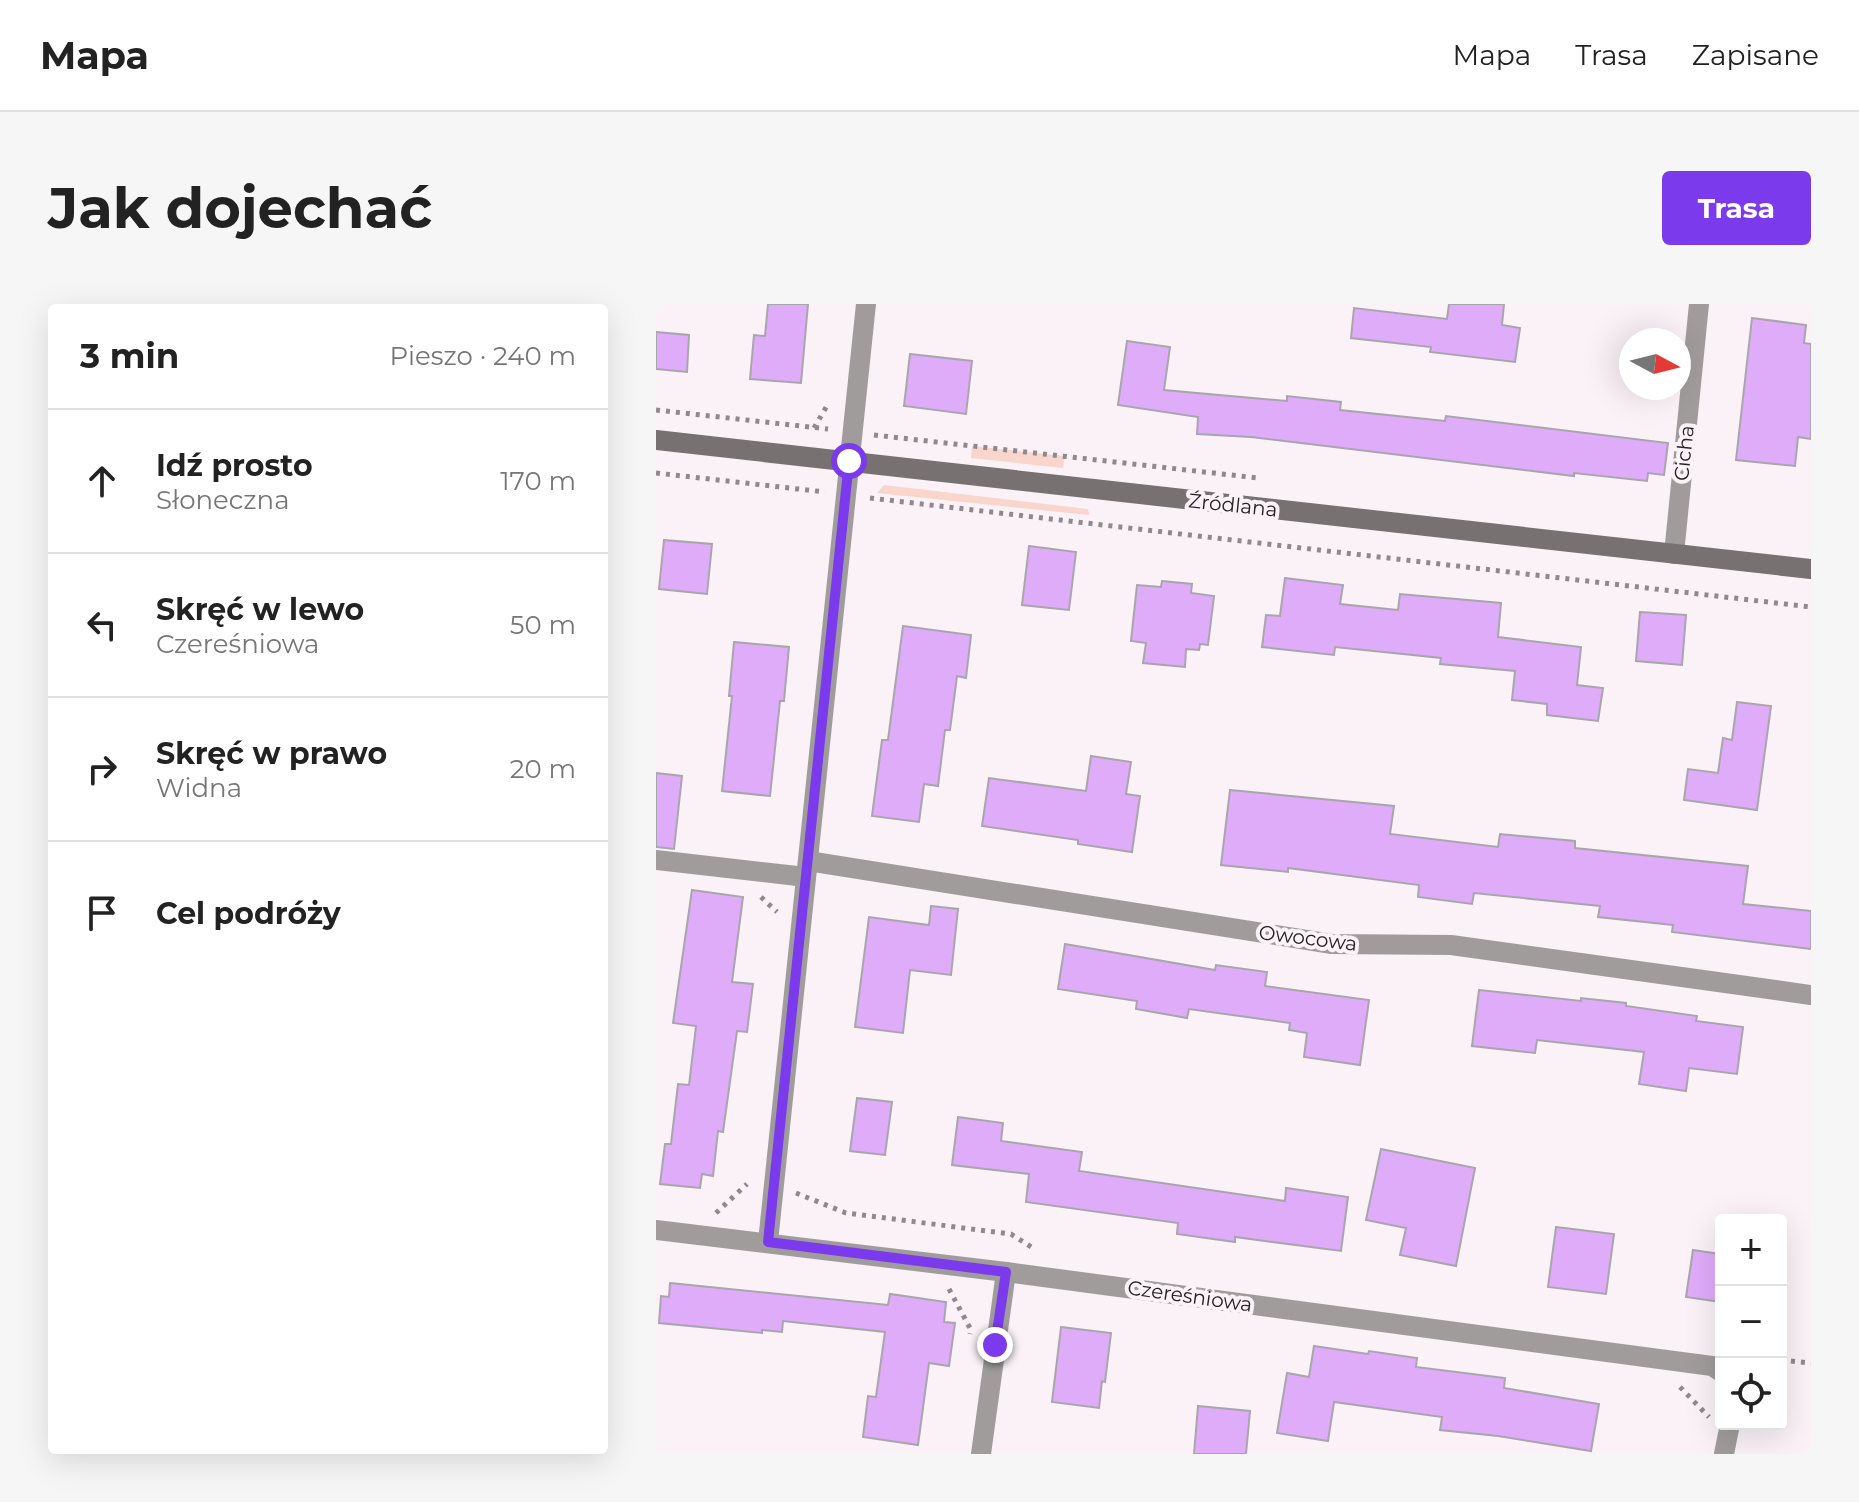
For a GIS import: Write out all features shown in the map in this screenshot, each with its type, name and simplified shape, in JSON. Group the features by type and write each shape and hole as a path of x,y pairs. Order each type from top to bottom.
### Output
{"street":[{"path":"768,1242 866,304"},
{"name":"Cicha","path":"1674,554 1699,304"},
{"name":"Źródlana","path":"656,440 1811,569"},
{"name":"Owocowa","path":"656,860 807,869 1332,944 1451,945 1811,995"},
{"name":"Czereśniowa","path":"656,1230 1006,1272 1715,1368"},
{"path":"981,1454 1006,1272"},
{"path":"1724,1454 1729,1430"}],"path":[{"path":"656,410 1065,456"},
{"path":"656,473 1811,607"},
{"path":"759,895 777,911 775,926"},
{"path":"711,1218 747,1185 748,1170"},
{"path":"793,1191 846,1213 1011,1234"},
{"path":"945,1282 971,1330 969,1341"},
{"path":"1787,1361 1811,1363"}],"shaded area":[{"path":"972,446 1065,456 1063,468 971,458"},
{"path":"884,485 1088,509 1089,515 877,493"}],"building":[{"path":"768,304 808,304 801,383 750,379 754,335 765,336"},
{"path":"1449,304 1504,304 1502,325 1520,328 1515,362 1430,352 1431,347 1351,338 1354,308 1447,319"},
{"path":"1752,318 1806,325 1804,343 1811,344 1811,439 1798,437 1795,466 1736,460"},
{"path":"656,332 689,335 687,372 656,369"},
{"path":"1127,341 1170,347 1164,390 1287,401 1287,396 1341,402 1340,410 1445,421 1446,416 1668,443 1664,475 1648,473 1647,481 1574,473 1574,476 1251,437 1197,434 1198,417 1118,405"},
{"path":"910,354 972,361 966,414 904,406"},
{"path":"664,540 712,544 707,594 659,589"},
{"path":"1029,546 1076,552 1069,610 1022,605"},
{"path":"1285,578 1343,585 1340,604 1398,610 1400,594 1501,603 1498,637 1581,647 1577,685 1603,688 1598,721 1547,715 1547,704 1512,700 1515,671 1440,664 1441,658 1335,647 1334,655 1262,647 1266,615 1280,616"},
{"path":"1162,581 1192,584 1191,593 1214,596 1208,645 1200,644 1199,650 1186,649 1185,667 1143,663 1146,643 1131,641 1137,585 1161,587"},
{"path":"1640,612 1686,615 1682,665 1636,661"},
{"path":"903,626 971,635 966,678 957,676 950,730 945,730 938,786 924,784 919,822 872,816 882,740 888,740"},
{"path":"734,642 789,647 770,796 722,791"},
{"path":"1737,702 1771,706 1757,810 1684,800 1688,769 1718,773 1723,738 1732,740"},
{"path":"1091,756 1131,762 1126,794 1140,796 1132,852 1078,844 1078,840 982,826 989,778 1086,791"},
{"path":"656,773 682,776 674,849 656,847"},
{"path":"1230,790 1394,806 1390,834 1498,847 1500,834 1575,841 1575,848 1748,866 1743,904 1811,911 1811,949 1672,932 1673,925 1598,917 1600,906 1474,893 1472,904 1418,897 1419,885 1288,868 1288,872 1221,865"},
{"path":"692,890 743,897 732,982 753,984 747,1032 737,1031 723,1132 718,1131 713,1176 702,1174 700,1188 660,1184 665,1144 671,1144 678,1084 689,1085 696,1026 673,1023"},
{"path":"931,906 958,909 951,975 910,970 903,1033 855,1027 869,917 929,925"},
{"path":"1065,944 1215,970 1216,965 1267,972 1265,986 1369,1000 1360,1065 1304,1057 1307,1033 1289,1030 1290,1023 1189,1009 1187,1018 1136,1009 1137,1001 1058,989"},
{"path":"1479,990 1626,1003 1626,1006 1697,1016 1696,1021 1743,1027 1737,1074 1689,1068 1686,1091 1639,1084 1644,1052 1537,1040 1535,1053 1472,1046"},
{"path":"857,1098 892,1102 885,1155 850,1151"},
{"path":"958,1117 1003,1123 1001,1141 1082,1152 1079,1171 1285,1201 1286,1188 1348,1197 1341,1251 1235,1237 1235,1242 1177,1234 1178,1223 1026,1202 1029,1174 952,1165"},
{"path":"1381,1149 1475,1168 1456,1266 1400,1255 1406,1228 1366,1220"},
{"path":"1556,1227 1614,1234 1606,1294 1548,1287"},
{"path":"1693,1250 1715,1253 1715,1301 1686,1297"},
{"path":"670,1283 888,1305 890,1294 946,1302 944,1322 955,1323 949,1366 929,1363 918,1445 863,1437 868,1396 876,1397 885,1332 783,1321 782,1332 762,1330 762,1333 659,1323 661,1296 669,1297"},
{"path":"1061,1327 1111,1333 1099,1408 1052,1402"},
{"path":"1314,1346 1417,1358 1416,1367 1505,1378 1504,1388 1599,1404 1591,1451 1440,1430 1442,1417 1334,1402 1328,1441 1277,1433 1287,1373 1309,1377"},
{"path":"1198,1406 1250,1411 1246,1454 1194,1454"}],"route":[{"path":"849,461 768,1242 1006,1272 995,1345"}]}
